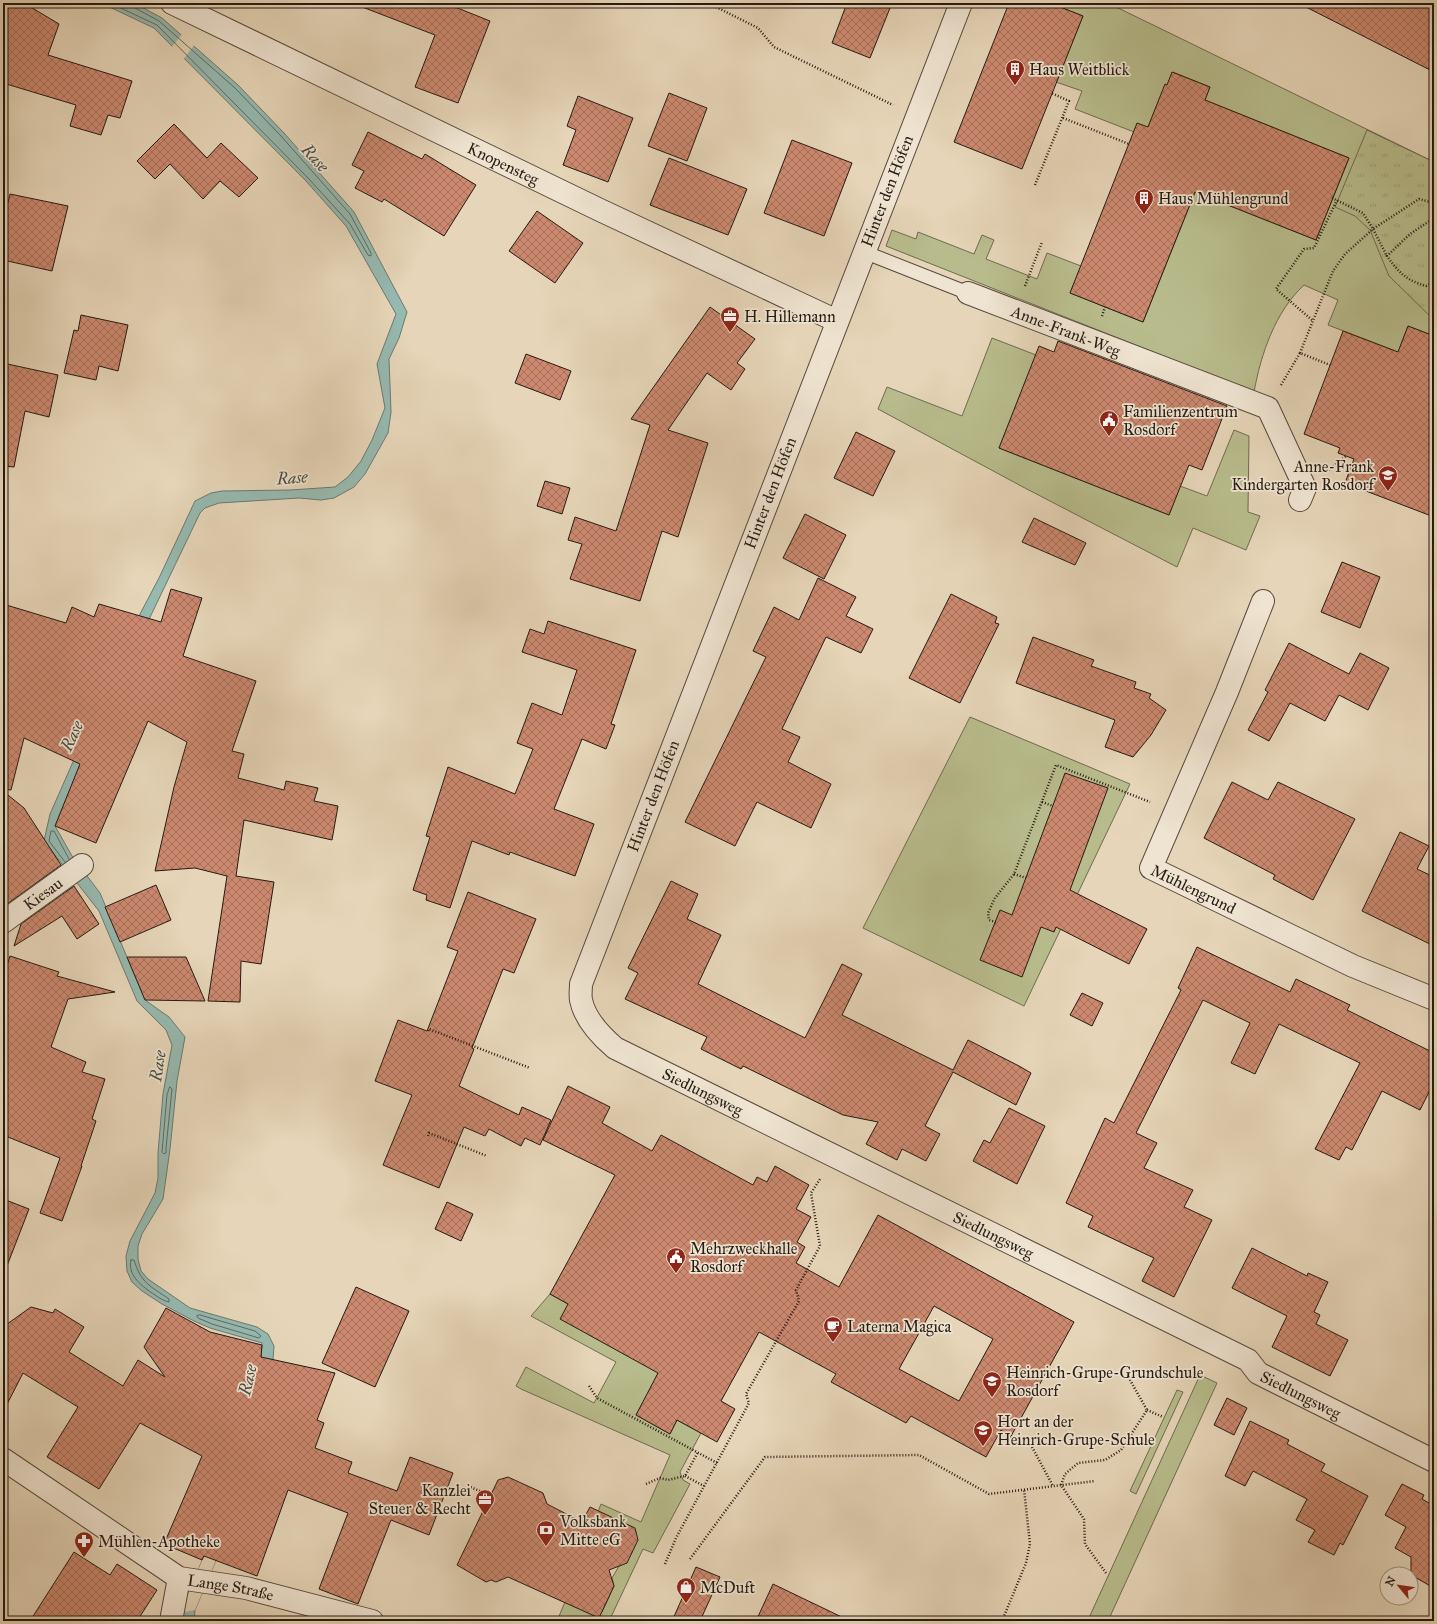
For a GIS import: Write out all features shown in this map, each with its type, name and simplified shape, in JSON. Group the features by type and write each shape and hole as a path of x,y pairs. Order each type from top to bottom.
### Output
{"street":[{"name":"Knopensteg","path":"172,3 602,211 837,321"},
{"name":"Hinter den Höfen","path":"580,984 960,3"},
{"name":"Anne-Frank-Weg","path":"968,293 1268,408"},
{"path":"1268,408 1305,488 1300,500"},
{"name":"Mühlengrund","path":"1263,602 1227,692 1151,868 1353,966 1434,999"},
{"name":"Kiesau","path":"3,922 74,870"},
{"name":"Siedlungsweg","path":"580,984 581,1000 588,1016 600,1036 615,1048 1248,1360 1258,1373 1434,1461"},
{"name":"Lange Straße","path":"3,1459 193,1580 246,1588 372,1621"},
{"path":"171,1621 193,1580"}],"lane":[{"name":"Anne-Frank-Weg","path":"864,252 968,293"}],"path":[{"path":"708,3 758,28 774,47 916,117"},
{"path":"1035,185 1069,101 1051,94"},
{"path":"1063,118 1129,144"},
{"path":"1332,198 1363,213 1387,256 1396,269 1405,277 1426,286 1434,282"},
{"path":"1268,408 1300,353 1333,271 1345,254 1373,229 1419,199 1434,203"},
{"path":"1312,320 1276,289 1304,249 1314,248 1337,200"},
{"path":"1387,256 1410,234 1434,218"},
{"path":"1015,310 1042,242"},
{"path":"1300,353 1330,365"},
{"path":"996,922 989,920 988,913 995,898 1014,874 1056,765 1175,811"},
{"path":"1042,802 1053,806"},
{"path":"1014,874 1026,878"},
{"path":"428,1031 429,1029 530,1068"},
{"path":"428,1136 428,1133 487,1156"},
{"path":"665,1564 676,1538 749,1403 746,1394 799,1301 796,1290 820,1246 811,1193 833,1156"},
{"path":"1126,1373 1147,1410 1163,1417"},
{"path":"589,1386 597,1398 717,1462"},
{"path":"1106,1573 1085,1544 1084,1519 1061,1485 1064,1474 1078,1463 1105,1460 1121,1450 1147,1410"},
{"path":"1032,1447 1053,1486"},
{"path":"684,1476 698,1452"},
{"path":"690,1559 765,1457 919,1455 988,1494 1095,1481"},
{"path":"646,1484 660,1478 668,1480 684,1476 704,1486"},
{"path":"468,1486 489,1495"},
{"path":"1002,1621 1026,1563 1030,1544 1024,1490"}],"green space":[{"path":"1050,3 1108,3 1434,162 1434,321 1429,334 1408,326 1398,352 1328,325 1338,300 1304,285 1285,308 1277,321 1265,349 1254,392 886,246 892,230 916,239 918,232 974,254 982,235 994,240 986,259 1037,279 1047,253 1081,266 1070,293 1143,322 1195,192 1316,240 1349,158 1205,100 1210,87 1173,72 1167,85 1165,85 1148,127 1134,132 1075,109 1082,91 1056,82 1083,16"},
{"path":"1367,130 1434,162 1434,320 1389,276 1370,230 1355,216 1335,207"},
{"path":"992,338 1036,355 999,448 1169,515 1180,486 1207,496 1234,430 1249,436 1248,512 1260,516 1246,550 1193,528 1177,567 1023,487 878,409 887,387 962,416"},
{"path":"970,717 1130,784 1024,1006 863,928"},
{"path":"550,1294 568,1304 659,1373 636,1415 670,1434 677,1420 701,1433 680,1472 683,1480 690,1484 653,1553 643,1549 611,1617 614,1621 557,1621 565,1602 602,1612 614,1586 612,1578 619,1566 598,1512 601,1504 641,1522 670,1455 516,1386 526,1367 594,1403 616,1362 531,1316"},
{"path":"1200,1375 1217,1383 1108,1621 1088,1620"},
{"path":"1177,1390 1183,1392 1136,1494 1130,1491"}],"water":[{"path":"101,3 134,3 162,18 238,85 284,133 354,212 407,312 399,338 389,359 391,412 388,433 365,474 354,487 334,498 321,500 299,498 219,503 205,508 200,513 83,757 55,826 72,856 100,893 145,1000 169,1017 185,1037 177,1081 163,1199 142,1234 138,1246 138,1259 141,1271 148,1279 190,1308 257,1327 268,1334 274,1346 273,1359 264,1403 217,1558 195,1610 194,1621 179,1621 180,1613 238,1475 260,1379 262,1343 210,1328 162,1304 142,1291 132,1282 127,1271 126,1256 130,1241 155,1193 158,1178 158,1153 163,1094 172,1045 166,1030 137,1001 99,911 44,841 50,814 130,633 159,578 195,501 211,493 222,491 290,490 335,487 348,477 361,461 372,440 385,408 377,364 396,314 346,226 306,181 154,28"}],"pier":[{"path":"183,33 195,44 183,60 171,48"},
{"path":"204,1556 217,1558 195,1610 180,1613"}],"building":[{"path":"3,3 24,3 59,24 48,55 132,81 120,118 108,115 101,135 70,126 76,105 3,83"},
{"path":"358,3 445,3 490,21 458,103 415,87 435,35 357,5"},
{"path":"847,3 892,3 870,58 832,43"},
{"name":"Haus Weitblick","path":"1009,3 1050,3 1083,16 1022,169 954,142"},
{"path":"1298,3 1434,3 1434,72"},
{"name":"Haus Mühlengrund","path":"1172,72 1210,87 1205,100 1349,158 1316,240 1195,192 1143,322 1070,293 1137,123 1148,127 1165,84 1167,85"},
{"path":"669,93 707,108 687,161 648,146"},
{"path":"578,96 633,118 608,182 563,165 576,130 567,126"},
{"path":"174,124 207,158 221,143 258,178 239,197 220,181 203,199 170,164 155,179 137,161"},
{"path":"368,132 422,159 425,154 476,185 444,236 384,199 382,202 355,188 364,171 352,165"},
{"path":"792,140 852,163 824,236 764,213"},
{"path":"669,158 747,189 728,235 650,205"},
{"path":"10,194 68,206 52,271 3,260 3,223"},
{"path":"537,211 583,243 555,283 509,251"},
{"path":"710,307 755,339 737,363 745,369 731,390 707,373 668,430 708,443 678,537 662,531 640,601 570,579 582,544 568,540 575,517 616,531 650,425 631,419"},
{"path":"81,315 128,325 118,371 99,366 96,380 64,373 74,330 78,331"},
{"path":"1408,326 1434,336 1434,517 1345,483 1354,459 1338,453 1340,448 1304,434 1343,331 1398,352"},
{"name":"Familienzentrum Rosdorf","path":"1058,341 1227,406 1202,470 1189,465 1169,515 999,448 1039,346 1054,352"},
{"path":"526,354 571,371 560,400 515,383"},
{"path":"3,363 58,375 49,417 25,411 14,467 3,466"},
{"path":"856,432 895,451 873,496 834,478"},
{"path":"545,481 570,488 562,514 537,506"},
{"path":"805,514 846,535 824,579 783,558"},
{"path":"1034,518 1086,543 1075,565 1022,542"},
{"path":"1342,562 1380,577 1360,628 1321,612"},
{"path":"818,578 856,597 846,616 873,629 861,653 826,637 782,729 800,737 788,762 831,784 811,828 757,802 735,846 685,822 766,657 753,651 774,607 799,620"},
{"path":"171,589 202,598 183,656 256,681 232,751 244,754 238,778 284,790 286,781 318,788 314,801 338,806 332,840 244,820 236,876 274,882 261,964 241,961 240,1002 208,1001 227,876 195,868 155,871 174,787 187,742 148,721 96,843 55,826 80,764 24,738 11,790 3,789 3,604 66,623 72,607 94,617 99,604 161,622"},
{"path":"951,594 997,617 995,623 999,624 960,703 909,678"},
{"path":"548,621 636,650 611,724 615,725 606,749 582,739 554,809 594,824 575,876 510,852 509,855 472,841 450,908 426,900 427,895 413,890 430,837 426,836 448,767 515,794 533,749 517,743 532,703 562,715 577,670 522,652 530,629 544,634"},
{"path":"1033,637 1094,660 1091,666 1136,682 1134,688 1151,694 1149,698 1166,710 1151,735 1133,757 1105,747 1115,720 1016,683"},
{"path":"1289,643 1349,674 1360,653 1389,668 1368,710 1339,695 1325,721 1290,703 1269,741 1248,730 1268,692 1265,690"},
{"path":"1065,773 1108,788 1070,890 1147,929 1129,964 1056,927 1054,932 1041,927 1022,977 980,960 1000,910 1012,915"},
{"path":"1232,782 1268,800 1278,782 1355,819 1313,900 1273,879 1275,875 1204,838"},
{"path":"3,791 24,808 61,865 3,907"},
{"path":"1400,832 1429,846 1417,869 1434,877 1434,946 1362,911"},
{"path":"671,881 698,894 687,919 721,935 698,984 805,1038 842,964 862,974 842,1015 953,1070 968,1040 1019,1066 1031,1073 1016,1105 953,1072 925,1126 940,1134 926,1161 902,1149 897,1160 866,1144 878,1122 843,1115 743,1066 741,1069 701,1049 707,1037 625,999 638,973 628,968"},
{"path":"156,885 171,920 120,942 105,907"},
{"path":"74,886 99,924 77,939 62,916 14,946 21,924"},
{"path":"468,892 536,919 514,973 503,969 472,1048 474,1049 459,1086 519,1115 522,1107 551,1120 540,1145 525,1138 521,1146 489,1129 485,1136 464,1127 439,1188 383,1165 412,1095 375,1081 398,1020 427,1031 458,951 447,947"},
{"path":"1197,947 1290,992 1296,979 1350,1005 1347,1010 1434,1053 1434,1082 1420,1110 1382,1091 1352,1150 1346,1147 1339,1160 1315,1149 1360,1063 1279,1024 1255,1074 1231,1063 1250,1023 1203,1000 1136,1133 1157,1143 1144,1168 1193,1190 1184,1207 1212,1220 1174,1297 1142,1281 1154,1258 1088,1227 1093,1216 1066,1203 1105,1118 1114,1123 1181,990 1178,988"},
{"path":"10,956 59,972 57,976 115,992 68,999 51,1047 86,1062 82,1072 105,1079 92,1119 96,1121 82,1166 62,1221 40,1213 60,1158 3,1135 3,978"},
{"path":"127,957 186,957 205,1001 145,1000"},
{"path":"1082,993 1103,1003 1092,1026 1070,1015"},
{"path":"568,1086 610,1107 602,1123 652,1151 661,1135 753,1185 757,1177 767,1182 775,1166 809,1185 796,1209 811,1217 797,1242 805,1247 796,1263 839,1287 878,1215 1074,1322 1010,1438 1001,1430 986,1457 911,1416 906,1423 831,1382 836,1374 759,1332 721,1401 735,1409 717,1442 677,1420 670,1434 636,1415 658,1373 560,1319 568,1304 550,1294 615,1175 543,1140","holes":["934,1306 993,1339 959,1401 899,1369"]},
{"path":"1009,1108 1045,1126 1017,1184 973,1161 984,1140 990,1143"},
{"path":"3,1199 29,1209 5,1271 3,1271"},
{"path":"447,1202 473,1214 461,1241 435,1229"},
{"path":"1252,1248 1307,1276 1308,1273 1328,1282 1314,1312 1320,1315 1316,1324 1348,1340 1330,1376 1272,1347 1287,1316 1232,1288"},
{"path":"356,1287 409,1311 375,1387 322,1363"},
{"path":"31,1307 53,1313 55,1309 84,1327 69,1352 123,1386 138,1360 165,1377 144,1347 166,1308 210,1332 262,1345 261,1357 335,1373 317,1420 324,1423 315,1448 352,1462 348,1473 397,1491 410,1457 453,1473 429,1535 391,1520 358,1604 319,1589 348,1513 288,1490 257,1576 204,1556 202,1560 164,1544 202,1456 140,1423 99,1489 47,1457 78,1407 23,1373 3,1412 3,1327"},
{"path":"1227,1398 1247,1408 1234,1435 1214,1425"},
{"path":"1250,1421 1289,1440 1287,1444 1325,1464 1321,1471 1368,1496 1343,1545 1340,1543 1334,1555 1308,1542 1315,1530 1296,1520 1307,1499 1253,1471 1245,1486 1225,1476"},
{"name":"Volksbank Mitte eG","path":"508,1477 543,1493 547,1504 582,1522 590,1507 635,1528 638,1540 627,1563 609,1570 614,1586 599,1618 508,1577 496,1582 491,1580 486,1582 457,1565 498,1480"},
{"path":"1402,1484 1424,1495 1422,1499 1434,1506 1434,1588 1419,1580 1419,1566 1411,1566 1411,1557 1395,1548 1406,1527 1385,1515"},
{"path":"74,1552 110,1575 117,1564 157,1590 137,1621 30,1621"},
{"path":"696,1567 720,1577 700,1621 672,1621"},
{"path":"773,1584 850,1621 756,1621"}],"place":[{"name":"Haus Weitblick","path":"1015,86"},
{"name":"Haus Mühlengrund","path":"1144,215"},
{"name":"H. Hillemann","path":"730,333"},
{"name":"Familienzentrum Rosdorf","path":"1109,437"},
{"name":"Anne-Frank Kindergarten Rosdorf","path":"1388,492"},
{"name":"Mehrzweckhalle Rosdorf","path":"676,1274"},
{"name":"Laterna Magica","path":"833,1343"},
{"name":"Heinrich-Grupe-Grundschule Rosdorf","path":"992,1398"},
{"name":"Hort an der Heinrich-Grupe-Schule","path":"983,1447"},
{"name":"Kanzlei Steuer & Recht","path":"485,1516"},
{"name":"Volksbank Mitte eG","path":"546,1547"},
{"name":"Mühlen-Apotheke","path":"84,1558"},
{"name":"McDuft","path":"686,1604"}],"water label":[{"name":"Rase","path":"315,158"},
{"name":"Rase","path":"292,478"},
{"name":"Rase","path":"72,736"},
{"name":"Rase","path":"158,1066"},
{"name":"Rase","path":"248,1380"}]}
